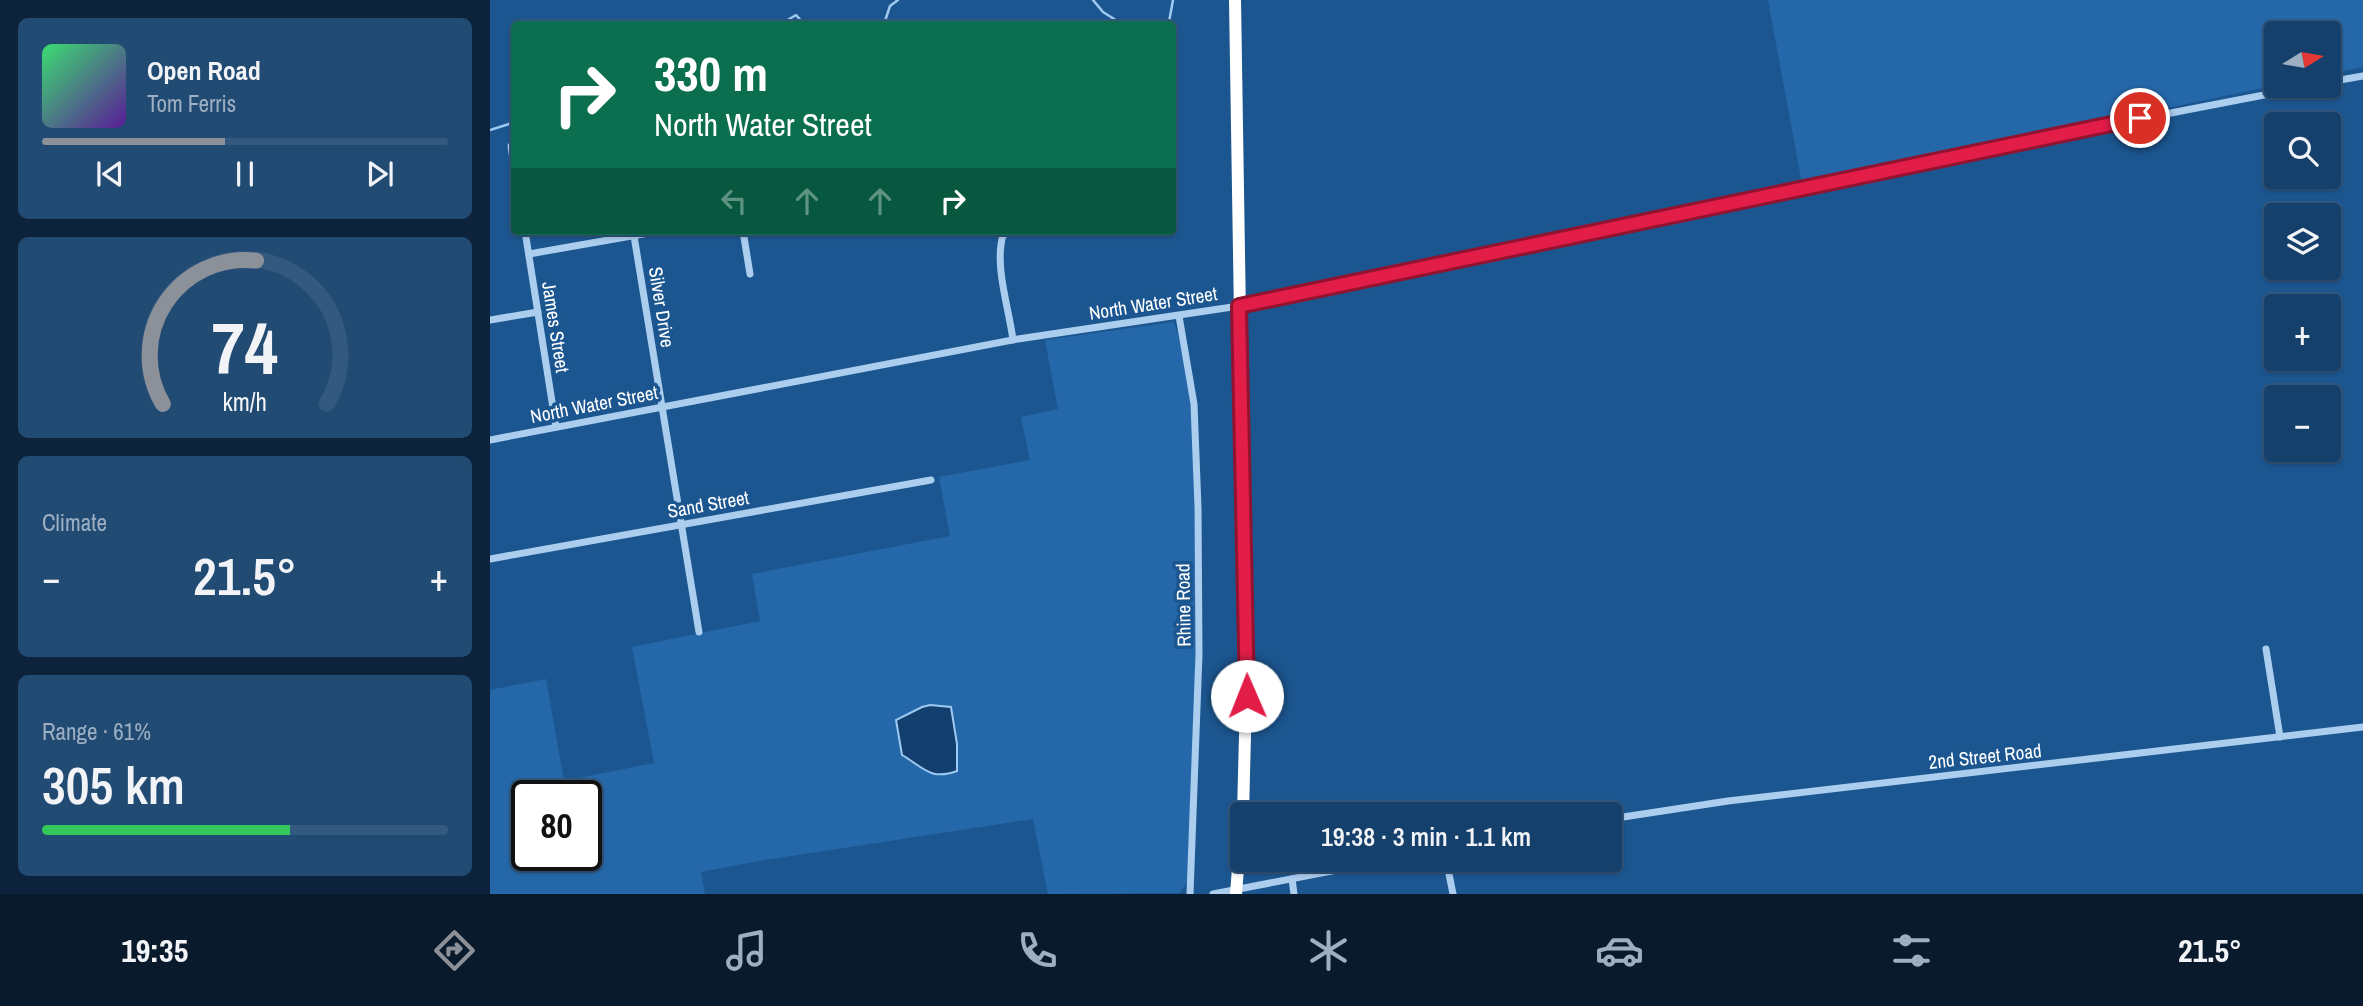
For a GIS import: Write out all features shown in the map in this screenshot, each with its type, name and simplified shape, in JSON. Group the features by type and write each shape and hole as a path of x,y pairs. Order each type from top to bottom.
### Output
{"highway":[{"path":"1236,0 1247,696 1243,802"},
{"path":"1236,892 1238,872"}],"street":[{"path":"2342,79 2363,75"},
{"name":"North Water Street","path":"490,440 1013,340 1239,306 2062,134 2264,95"},
{"name":"James Street","path":"526,235 556,427"},
{"path":"529,254 639,235"},
{"path":"744,235 750,274"},
{"path":"1003,235 1000,264 1013,340"},
{"name":"Silver Drive","path":"634,236 699,632"},
{"path":"490,320 538,312"},
{"name":"Rhine Road","path":"1179,316 1194,404 1198,544 1199,654 1190,894"},
{"name":"Sand Street","path":"490,559 931,480"},
{"path":"2266,649 2280,737"},
{"name":"2nd Street Road","path":"1622,817 1728,801 2363,727"},
{"path":"1213,894 1236,892 1328,872"},
{"path":"1449,872 1453,894"},
{"path":"1292,879 1294,894"}],"shaded area":[{"path":"1768,0 2363,0 2363,67 2342,71 2342,21 2264,21 2264,88 1802,184"},
{"path":"1174,322 1189,390 1193,435 1196,597 1189,872 1187,882 1180,893 1048,894 1033,819 701,872 705,894 490,894 490,690 546,679 564,780 511,780 511,871 602,871 602,780 569,780 654,763 632,647 760,621 752,574 950,536 939,477 1030,460 1021,417 1058,409 1045,340"},
{"path":"930,705 951,707 957,744 957,771 948,774 927,771 902,755 896,720"}],"waterway":[{"path":"885,21 890,6 898,0"},
{"path":"1093,0 1103,12 1117,21"},
{"path":"1169,21 1173,0"},
{"path":"786,21 796,15 801,21"},
{"path":"490,130 511,121"}],"route":[{"path":"1247,696 1239,306 2140,118"}]}
